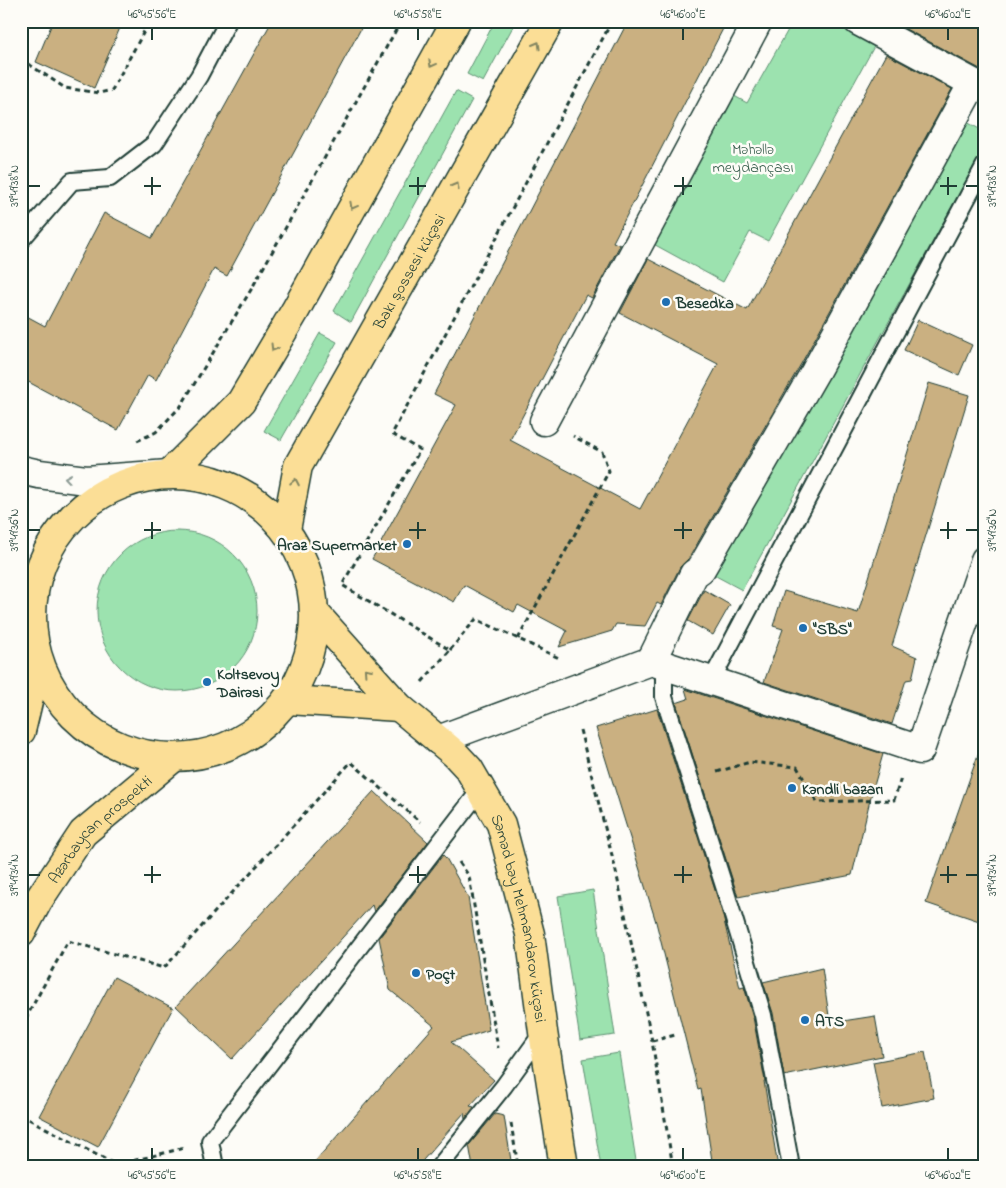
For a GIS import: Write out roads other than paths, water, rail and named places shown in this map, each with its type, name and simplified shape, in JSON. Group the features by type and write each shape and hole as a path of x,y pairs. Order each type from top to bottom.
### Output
{"main road":[{"path":"169,474 241,402 295,312 456,21"},
{"name":"Bakı şossesi küçəsi","path":"286,530 298,466 550,21"},
{"path":"169,474 213,479 254,499 286,530 308,569 316,614 309,660 288,700 256,731 216,751 172,758 129,750 89,730 58,699 38,660 31,616 37,573 57,534 87,503 126,482 169,474"},
{"name":"Səməd bəy Mehmandarov küçəsi","path":"316,614 400,707 455,754 469,769 501,824 530,934 564,1167"},
{"path":"21,732 38,660"},
{"path":"288,700 400,707"},
{"name":"Azərbaycan prospekti","path":"21,933 38,901 83,833 172,758"}],"street":[{"path":"544,420 758,21"},
{"path":"657,663 694,574 701,569 979,87 858,21"},
{"path":"21,470 86,480 169,474"},
{"path":"438,740 657,663 920,750 985,560"},
{"path":"21,586 31,616"}],"lane":[{"path":"21,240 72,181 110,178 154,144 199,76 228,21"},
{"path":"711,681 985,165"},
{"path":"657,663 664,698 763,1015 791,1167"},
{"path":"215,1167 210,1141 481,788"},
{"path":"439,1167 504,1086 543,1032"}],"place":[{"name":"Besedka","path":"666,302"},
{"name":"Araz Supermarket","path":"407,544"},
{"name":"\"SBS\"","path":"803,628"},
{"name":"Koltsevoy Dairəsi","path":"207,682"},
{"name":"Kəndli bazarı","path":"792,788"},
{"name":"Poçt","path":"416,973"},
{"name":"ATS","path":"805,1020"}],"park label":[{"name":"Məhəllə meydançası","path":"753,157"}]}
